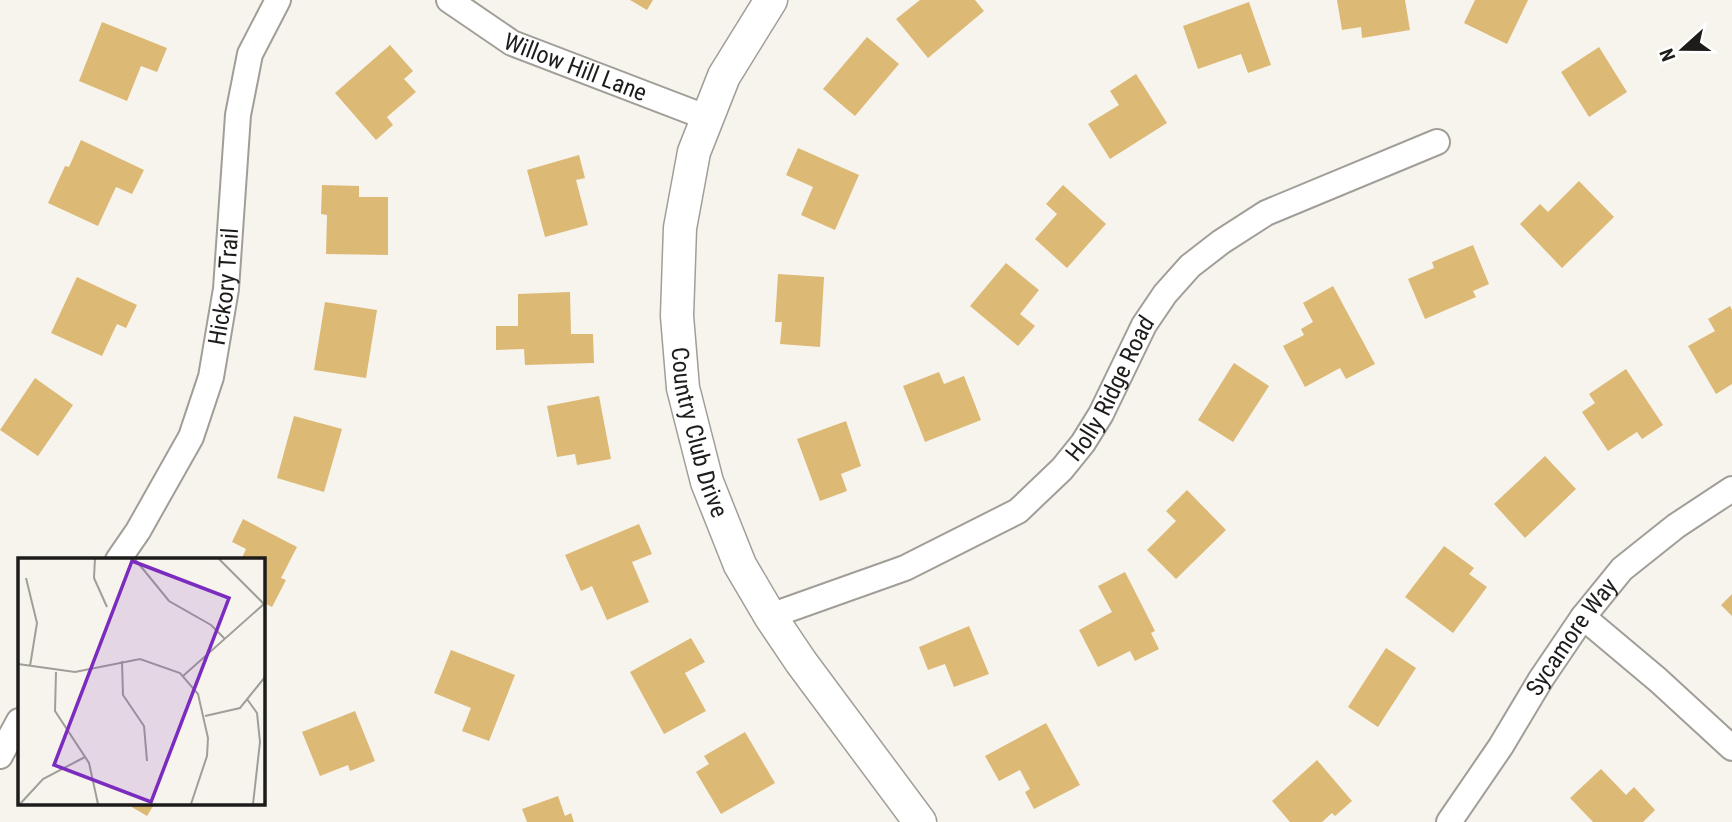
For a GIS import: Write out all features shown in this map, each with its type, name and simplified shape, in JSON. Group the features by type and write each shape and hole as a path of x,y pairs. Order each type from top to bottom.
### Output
{"street":[{"name":"Hickory Trail","path":"119,558 138,531 191,437 211,377 226,289 238,116 250,54 278,0"},
{"name":"Willow Hill Lane","path":"449,0 512,43 708,118"},
{"name":"Country Club Drive","path":"771,0 724,76 694,152 680,228 677,316 683,388 707,482 740,565 770,616 920,822"},
{"name":"Holly Ridge Road","path":"770,616 905,568 1018,511 1083,443 1101,414 1144,325 1190,266 1266,213 1437,142"},
{"name":"Sycamore Way","path":"1449,822 1583,617 1622,569 1676,526 1732,489"},
{"path":"1583,617 1658,680 1732,748"},
{"path":"0,756 18,723"}],"building":[{"path":"630,0 653,0 647,10"},
{"path":"920,0 975,0 984,11 928,58 896,19"},
{"path":"1337,0 1405,0 1410,30 1362,38 1361,27 1342,30"},
{"path":"1475,0 1528,0 1507,44 1464,23"},
{"path":"1249,2 1271,65 1248,73 1241,54 1198,69 1183,26"},
{"path":"102,22 167,48 157,72 141,66 127,101 79,81"},
{"path":"867,37 899,64 855,116 823,89"},
{"path":"390,45 413,71 404,79 416,92 387,117 393,125 376,140 335,93"},
{"path":"1599,47 1627,92 1589,117 1561,72"},
{"path":"1136,74 1167,123 1110,159 1088,124 1119,105 1110,91"},
{"path":"81,140 144,170 132,194 116,187 98,226 48,203 65,166 69,167"},
{"path":"798,148 859,175 835,230 801,215 813,187 786,175"},
{"path":"579,155 585,178 576,180 588,225 545,237 527,170"},
{"path":"1579,181 1614,217 1562,268 1520,224 1540,204 1548,212"},
{"path":"322,185 359,186 359,197 388,197 388,255 326,254 327,215 321,214"},
{"path":"1063,185 1106,224 1067,268 1035,239 1057,214 1046,204"},
{"path":"1473,245 1489,284 1473,291 1476,297 1425,319 1408,279 1434,268 1432,262"},
{"path":"1006,263 1039,290 1020,314 1035,326 1018,346 970,306"},
{"path":"778,274 824,277 820,347 780,344 782,322 775,322"},
{"path":"77,277 137,305 126,328 117,324 102,356 51,333"},
{"path":"1333,286 1375,364 1346,379 1340,368 1305,387 1283,346 1304,335 1301,329 1313,322 1303,303"},
{"path":"570,292 571,334 593,334 594,363 525,365 524,349 496,350 496,326 518,326 518,294"},
{"path":"325,302 377,310 366,378 314,370"},
{"path":"1730,306 1732,384 1716,394 1688,346 1715,331 1708,319"},
{"path":"1234,363 1269,386 1233,442 1198,420"},
{"path":"1626,369 1663,425 1642,439 1637,432 1608,451 1582,412 1595,403 1589,394"},
{"path":"939,372 944,384 964,376 981,420 925,442 903,386"},
{"path":"35,378 73,405 38,456 0,430"},
{"path":"599,396 611,459 577,465 575,454 557,457 547,406"},
{"path":"294,416 342,429 324,492 277,478"},
{"path":"846,421 861,466 841,474 847,491 820,501 797,439"},
{"path":"1545,456 1576,489 1525,538 1494,504"},
{"path":"1187,490 1226,530 1176,579 1147,550 1176,521 1166,511"},
{"path":"243,519 297,547 281,578 286,580 272,607 264,603 264,558 242,558 246,549 232,542"},
{"path":"639,524 652,554 632,562 649,602 607,620 592,586 581,591 565,555"},
{"path":"1444,546 1474,568 1469,574 1487,587 1453,633 1405,597"},
{"path":"1125,572 1155,631 1151,633 1159,649 1135,661 1130,651 1098,667 1079,630 1112,612 1098,586"},
{"path":"1732,594 1732,616 1721,605"},
{"path":"969,626 989,674 954,687 945,664 928,670 919,647"},
{"path":"691,638 705,662 685,673 706,711 664,734 630,672"},
{"path":"1386,648 1416,668 1378,727 1348,707"},
{"path":"451,650 515,675 489,741 462,731 471,708 434,693"},
{"path":"355,711 375,761 350,771 348,765 320,776 302,732"},
{"path":"1046,723 1080,785 1034,809 1025,792 1030,789 1020,770 999,781 985,756"},
{"path":"745,732 775,783 721,814 696,772 709,764 704,756"},
{"path":"1317,760 1352,801 1335,816 1332,813 1322,822 1290,822 1272,801"},
{"path":"1601,769 1626,795 1634,787 1655,810 1643,822 1593,822 1570,798"},
{"path":"558,796 565,816 571,813 574,822 527,822 522,809"},
{"path":"127,804 154,804 147,816"}]}
